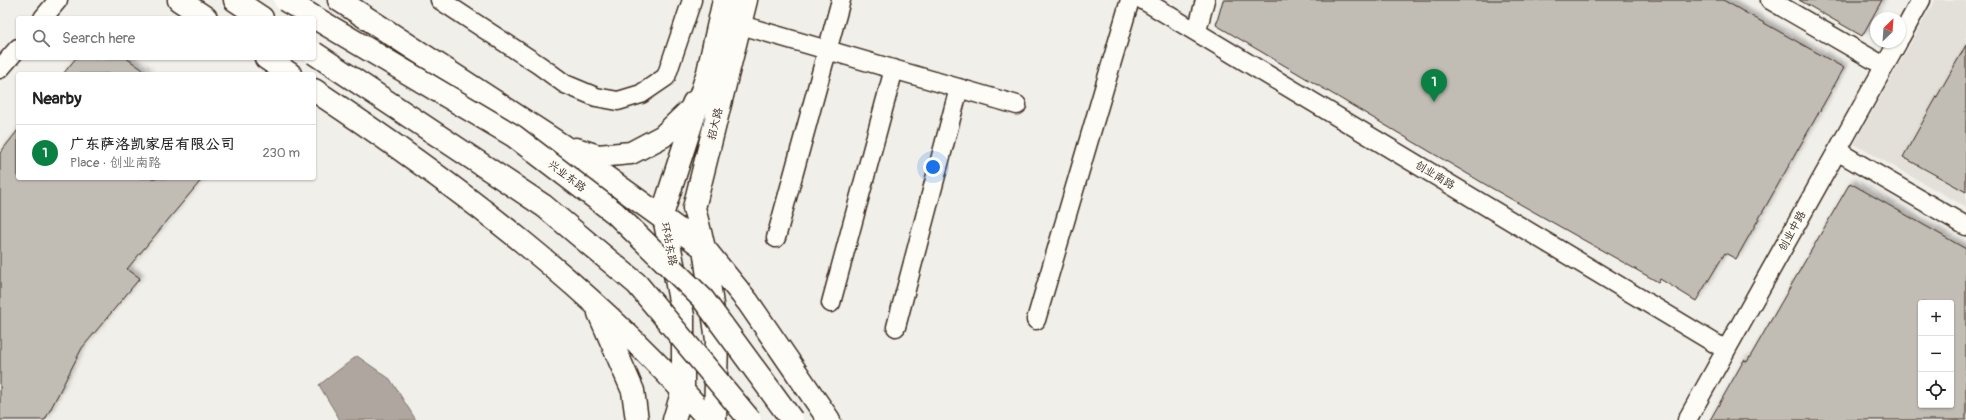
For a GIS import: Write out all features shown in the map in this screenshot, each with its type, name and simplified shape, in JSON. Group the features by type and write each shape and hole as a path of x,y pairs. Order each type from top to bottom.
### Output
{"main road":[{"path":"179,0 203,16"},
{"path":"235,0 259,16"},
{"name":"兴业东路","path":"285,0 312,16"},
{"path":"339,0 563,146 704,248 748,302 829,420"},
{"path":"563,146 598,156 630,153 663,136 691,109 735,7"},
{"name":"招大路","path":"704,248 694,208 735,7"},
{"name":"兴业东路","path":"316,18 514,136 615,213 703,299 792,420"},
{"path":"316,54 544,206 637,284 750,420"},
{"path":"269,60 287,72"},
{"name":"环站东路","path":"674,420 683,390 683,316 663,212 708,72"},
{"path":"316,91 386,138 482,210 594,302 683,390 709,420"},
{"path":"704,248 717,340 715,420"},
{"path":"594,302 632,391 637,420"}],"street":[{"path":"45,16 58,0"},
{"path":"440,0 539,65 565,84 596,97 618,100 641,94 666,77 692,0"},
{"path":"776,238 828,50 840,0"},
{"path":"1036,320 1130,0"},
{"name":"创业南路","path":"1143,0 1197,31 1726,350"},
{"path":"1197,31 1205,0"},
{"path":"1770,0 1884,66"},
{"path":"1906,27 1921,0"},
{"path":"735,7 828,50 1017,105"},
{"name":"创业中路","path":"1687,420 1894,48"},
{"path":"0,69 16,50"},
{"path":"831,302 894,69"},
{"path":"896,327 959,88"},
{"path":"1837,151 1966,226"}],"shaded area":[{"path":"1935,0 1966,0 1966,207 1854,144"},
{"path":"357,356 390,379 416,420 340,420 319,385"}],"building":[{"path":"1223,0 1723,0 1844,68 1736,259 1725,253 1696,301 1660,279 1658,282 1488,186 1216,25"},
{"path":"1799,0 1882,0 1875,12 1870,12 1870,22 1862,36"},
{"path":"1966,45 1966,192 1903,157"},
{"path":"74,60 129,60 146,72 65,72"},
{"path":"16,133 16,180 201,180 127,269 140,278 82,348 45,420 0,420 0,153"},
{"path":"1850,183 1966,249 1966,420 1710,420 1744,360 1747,362"}],"place":[{"name":"广东萨洛凯家居有限公司","path":"1434,102"}]}
